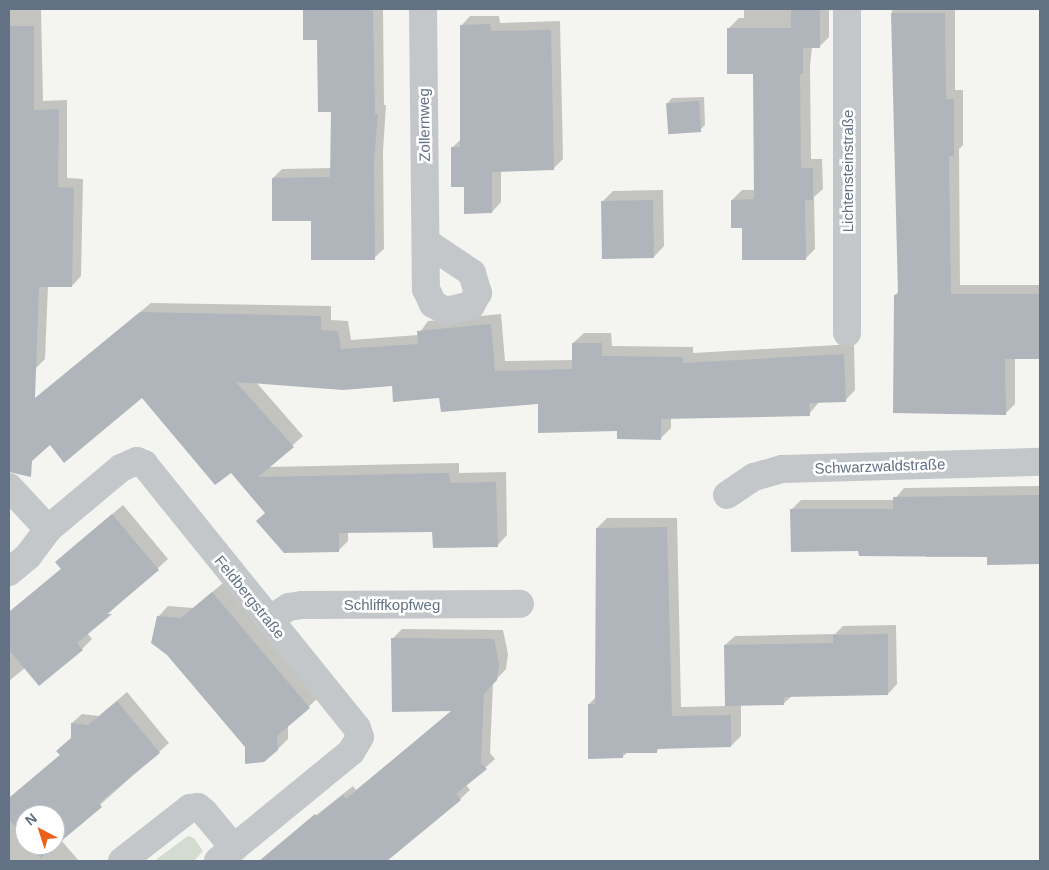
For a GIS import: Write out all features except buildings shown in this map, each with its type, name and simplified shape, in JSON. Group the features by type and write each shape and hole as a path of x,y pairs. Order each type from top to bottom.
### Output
{"street":[{"name":"Zollernweg","path":"423,9 426,242"},
{"name":"Lichtensteinstraße","path":"847,9 847,334"},
{"name":"Feldbergstraße","path":"9,572 28,556 48,529 121,468 137,461 155,475 268,620 358,728 360,737 351,752 226,855 204,812 198,807 190,808 122,861"},
{"name":"Schwarzwaldstraße","path":"727,495 754,477 782,469 1040,462"},
{"path":"9,487 48,529"},
{"name":"Schliffkopfweg","path":"268,620 289,607 302,605 520,604"}],"shaded area":[{"path":"188,836 194,838 203,851 194,861 154,861"}]}
